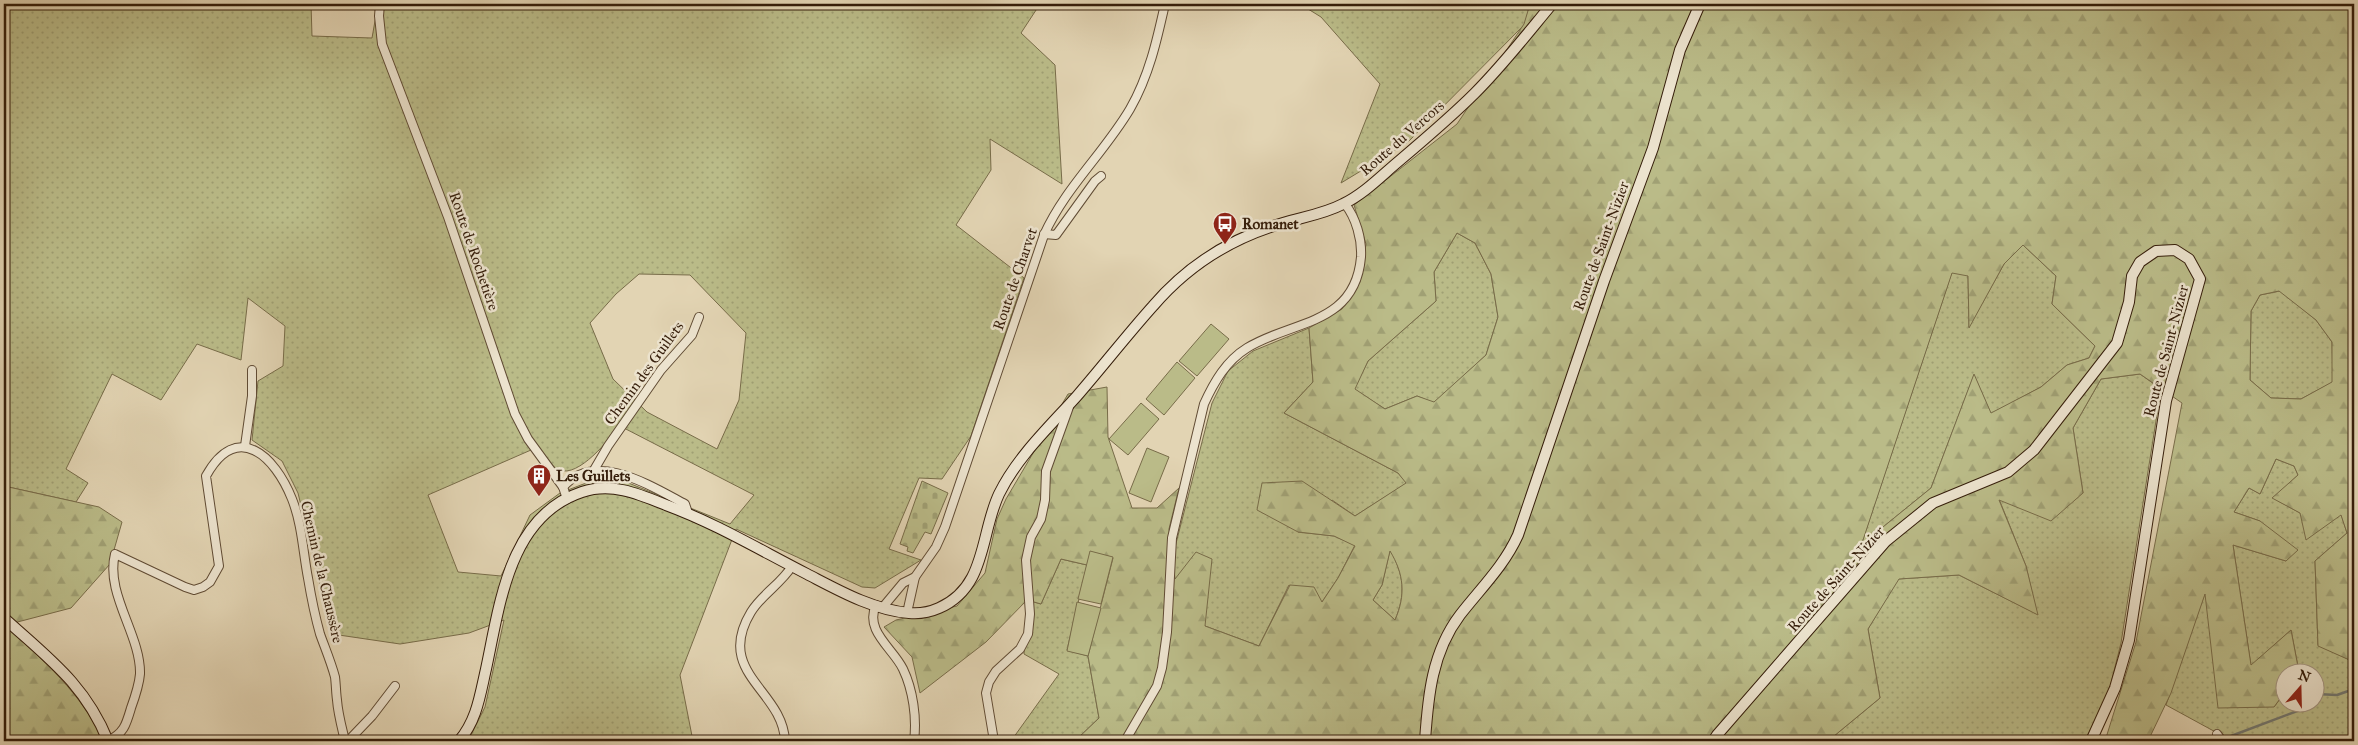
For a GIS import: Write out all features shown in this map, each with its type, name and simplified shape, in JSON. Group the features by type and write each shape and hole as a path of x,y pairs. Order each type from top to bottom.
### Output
{"main road":[{"name":"Route du Vercors","path":"907,613 926,612 942,606 956,598 966,588 978,568 995,503 1004,486 1022,460 1070,403 1181,276 1209,255 1235,240 1259,230 1345,204 1365,190 1447,120 1477,91 1552,4"},
{"name":"Route de Saint-Nizier","path":"1425,741 1428,698 1440,652 1452,627 1498,570 1518,534 1604,281 1653,148 1680,50 1700,4"},
{"name":"Route de Saint-Nizier","path":"1713,741 1886,541 1933,503 2008,472 2034,450 2117,343 2128,302 2132,276 2140,262 2156,251 2175,250 2189,259 2200,279 2166,401 2129,640 2115,688 2091,741"},
{"path":"459,741 470,727 476,712 502,599 522,544 537,520 567,498 586,491 618,489 688,513 830,586 880,606 907,613"},
{"path":"4,618 76,685 93,709 108,741"}],"street":[{"name":"Route de Rochetière","path":"380,4 379,16 382,44 448,217 516,414 528,439 563,487 567,498"},
{"name":"Route de Charvet","path":"907,613 915,577 936,547 945,527 1044,234 1054,212 1107,143 1141,88 1156,49 1165,4"},
{"path":"1044,234 1056,234 1095,180 1101,176"},
{"path":"1124,741 1157,686 1162,668 1172,538 1204,404 1213,384 1234,358 1248,348 1322,317 1336,308 1349,295 1355,283 1361,250 1360,236 1345,204"},
{"name":"Chemin des Guillets","path":"594,470 608,446 661,370 692,335 699,317"},
{"path":"108,741 119,736 126,724 140,675 135,647 123,613 112,565 115,554 194,590 210,582 219,566 206,476 220,456 233,448 245,446 252,396 252,370"},
{"path":"994,741 986,693 989,682 996,671 1020,649 1028,634 1030,614 1026,560 1031,537 1041,519 1045,500 1046,471 1070,403"},
{"name":"Chemin de la Chaussère","path":"245,446 253,448 273,465 292,499 299,520 308,577 320,631 335,678 337,701 346,741"},
{"path":"563,487 576,474 594,470 621,474 685,504 688,513"},
{"path":"785,741 780,720 741,659 740,644 751,612 764,594 786,576 792,566"},
{"name":"Route de Charvet","path":"880,606 903,583 915,577"},
{"path":"880,606 872,614 873,624 879,636 902,668 912,697 915,721 914,741"},
{"path":"346,741 372,716 394,686"},
{"path":"2217,734 2222,741"}],"green space":[{"path":"4,4 311,4 312,36 372,38 378,4 1040,4 1021,33 1055,65 1062,184 990,139 991,170 956,225 1024,278 971,436 942,479 919,478 889,549 921,560 875,588 862,587 736,529 680,675 693,741 468,741 485,707 504,620 469,633 400,644 332,634 298,493 282,461 252,440 258,381 283,366 285,326 248,298 241,360 197,344 161,400 112,374 66,469 88,483 76,502 4,486","holes":["639,274 690,275 746,333 739,400 717,449 647,412 613,379 590,323 616,294","620,426 754,495 730,524 626,482 594,480 560,493 530,515 501,576 458,572 428,495 531,450 540,450 556,469 567,471 584,463 593,456"]},
{"path":"1300,4 1530,4 1525,24 1407,143 1341,183 1380,84 1321,17"},
{"path":"1530,4 2354,4 2354,662 2318,646 2315,561 2347,533 2341,515 2306,540 2300,513 2272,498 2298,475 2294,466 2276,459 2260,494 2249,488 2234,512 2260,521 2298,550 2286,561 2233,545 2251,665 2291,630 2297,662 2276,662 2276,704 2274,707 2218,708 2205,594 2171,693 2148,741 2105,741 2136,642 2182,403 2140,374 2101,379 2073,428 2083,493 2051,521 1999,500 2026,566 2038,615 1959,575 1899,579 1868,629 1880,698 1828,741 1075,741 1099,718 1088,656 1113,558 1091,552 1087,565 1061,559 1041,604 1027,600 986,642 920,693 912,657 884,627 896,620 957,606 985,573 997,519 1006,499 1068,394 1107,387 1108,437 1132,508 1157,508 1179,488 1169,529 1175,579 1196,552 1212,559 1205,626 1259,646 1290,585 1314,587 1322,602 1338,578 1355,546 1334,536 1298,532 1257,510 1262,483 1302,481 1355,516 1406,483 1398,473 1284,413 1313,382 1309,328 1342,309 1360,282 1366,244 1354,205 1457,124 1524,24","holes":["1457,233 1475,243 1491,274 1498,317 1486,355 1434,402 1417,396 1385,409 1355,389 1368,361 1436,301 1434,272","2023,245 2056,276 2052,304 2095,346 2089,358 2067,365 2041,387 1991,413 1974,374 1931,488 1883,527 1853,570 1952,273 1968,276 1969,328 2004,264","2279,291 2316,320 2332,342 2332,382 2301,399 2271,398 2250,380 2251,311 2260,295","1390,551 1401,576 1402,585 1401,602 1395,620 1373,600 1382,585"]},
{"path":"1457,233 1475,243 1491,274 1498,317 1486,355 1434,403 1417,396 1385,409 1354,389 1368,361 1436,301 1434,272"},
{"path":"2023,245 2056,276 2052,304 2095,346 2089,358 2067,365 2041,387 1991,414 1974,375 1931,488 1883,527 1852,572 1952,272 1968,275 1969,327 2004,264"},
{"path":"2280,291 2316,320 2332,342 2333,382 2301,399 2271,398 2250,380 2251,311 2260,295"},
{"path":"1211,324 1229,339 1197,376 1179,361"},
{"path":"1309,328 1313,382 1284,413 1398,473 1407,483 1355,516 1332,500 1298,532 1334,536 1355,545 1338,578 1322,602 1289,585 1259,646 1205,626 1175,580 1172,559 1212,403 1228,371 1253,351"},
{"path":"1177,362 1195,378 1164,415 1146,399"},
{"path":"2140,374 2161,389 2121,643 2106,703 2084,741 1828,741 1880,698 1868,629 1898,579 1959,575 2037,614 2026,566 1999,499 2083,493 2073,428 2101,379"},
{"path":"1141,403 1159,419 1128,455 1109,439"},
{"path":"1147,448 1169,457 1151,502 1129,493"},
{"path":"2276,459 2294,466 2298,475 2273,498 2300,513 2341,514 2347,533 2315,561 2318,645 2354,662 2354,741 2232,741 2166,705 2205,593 2274,707 2276,704 2276,712 2326,712 2326,662 2297,662 2291,630 2251,666 2233,545 2286,561 2260,521 2234,512 2249,488 2260,494"},
{"path":"922,481 948,493 931,534 925,532 913,553 907,551 908,547 900,544"},
{"path":"4,486 99,507 122,522 110,564 71,608 6,625 73,693 103,741 4,741"},
{"path":"1390,550 1398,567 1402,584 1401,601 1395,620 1373,600 1382,585"},
{"path":"1090,551 1113,557 1101,604 1078,599"},
{"path":"1061,559 1087,565 1067,650 1088,656 1099,718 1075,741 1011,741 1059,674 1024,654 1027,600 1041,604"},
{"path":"1077,602 1101,608 1088,656 1067,651"}],"waterway":[{"path":"2326,694 2337,695 2354,689"},
{"path":"2224,741 2231,736 2295,712"}],"place":[{"name":"Romanet","path":"1225,245"},
{"name":"Les Guillets","path":"539,497"}]}
